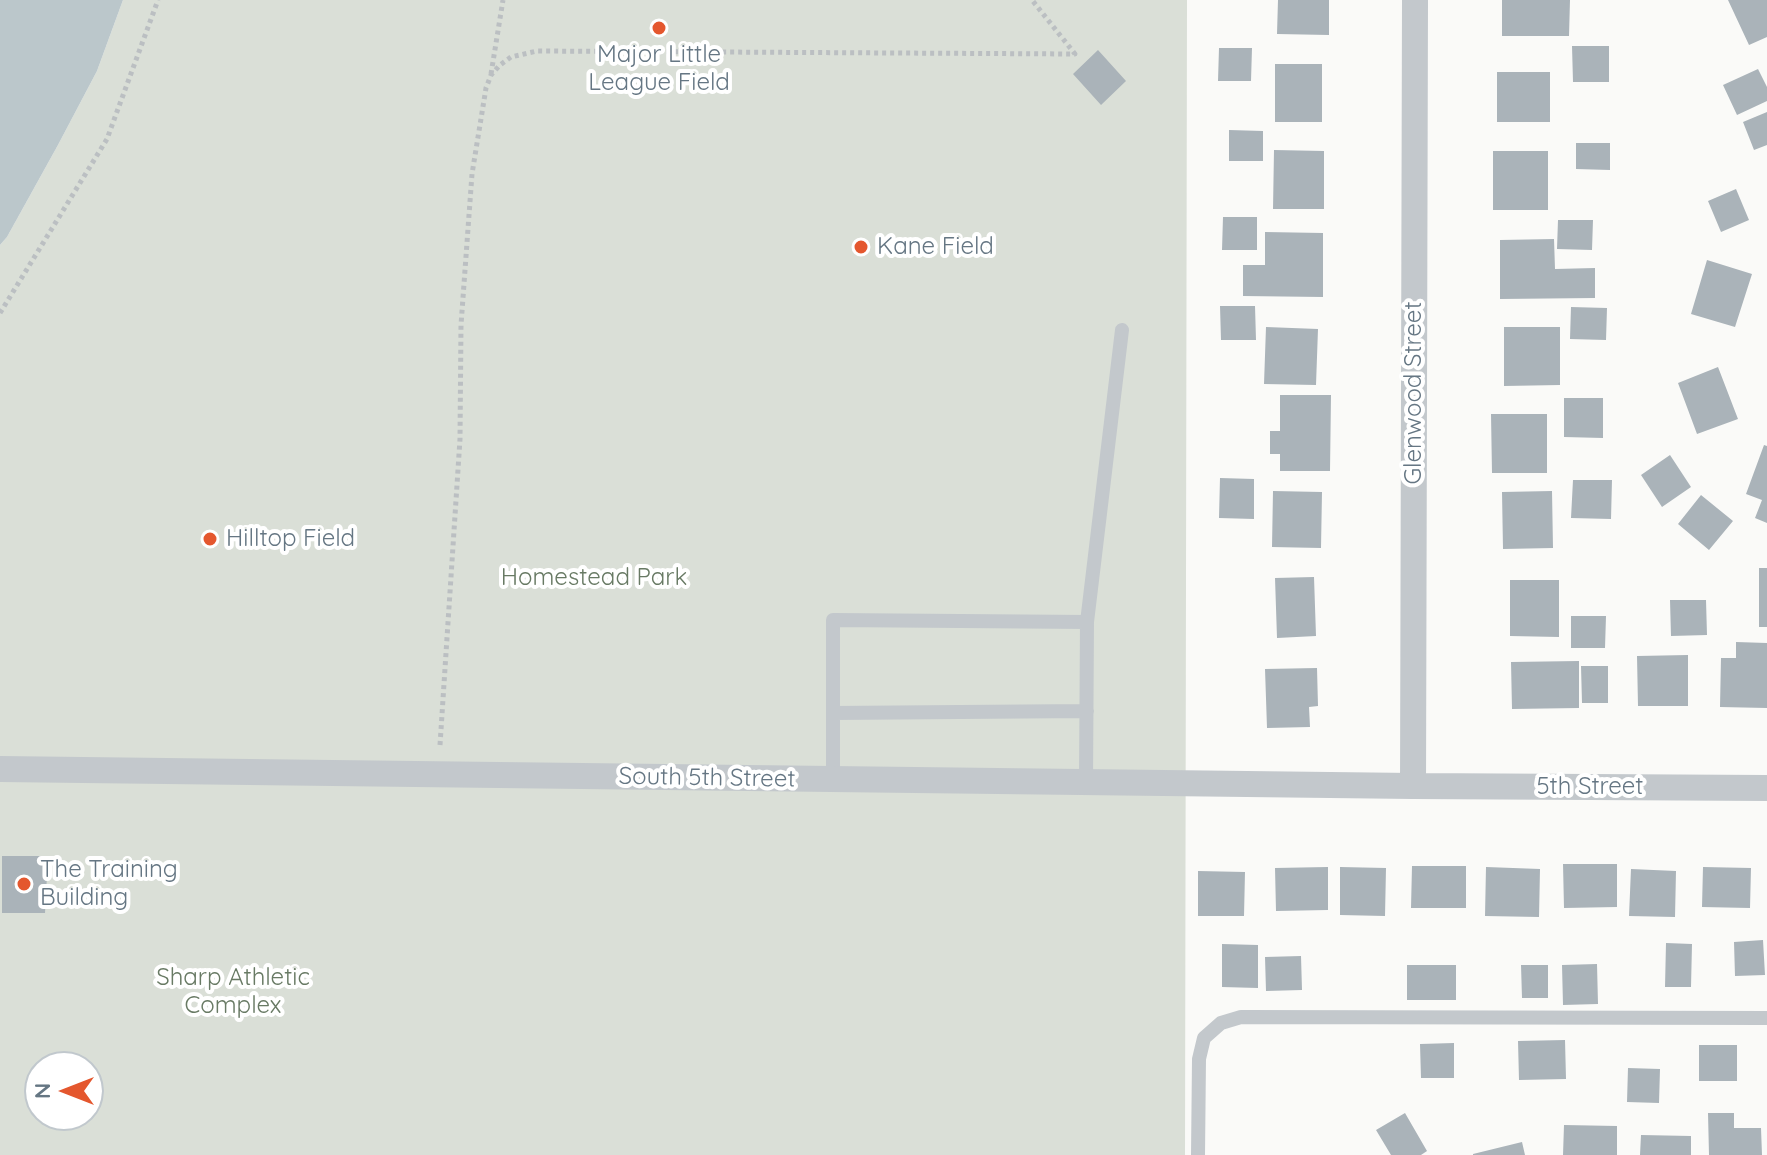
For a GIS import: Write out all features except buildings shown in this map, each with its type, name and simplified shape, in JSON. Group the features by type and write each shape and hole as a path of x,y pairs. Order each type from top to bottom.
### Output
{"street":[{"name":"Glenwood Street","path":"1413,786 1415,0"},
{"name":"South 5th Street","path":"0,769 1413,786"},
{"name":"5th Street","path":"1413,786 1767,788"}],"lane":[{"path":"1086,782 1087,622 1122,330"},
{"path":"833,779 833,620 1087,622"},
{"path":"833,713 1087,711"},
{"path":"1198,1155 1199,1059 1204,1038 1221,1023 1241,1017 1767,1018"}],"path":[{"path":"0,313 107,139 158,0"},
{"path":"438,774 460,439 461,325 469,204 503,0"},
{"path":"491,75 511,57 537,51 1075,54 1032,0"}],"green space":[{"name":"Homestead Park","path":"123,0 1187,0 1185,1155 0,1155 0,245 97,71"}],"shaded area":[{"path":"0,0 123,0 97,71 0,245"}],"place":[{"name":"Major Little League Field","path":"659,28"},
{"name":"Kane Field","path":"861,247"},
{"name":"Hilltop Field","path":"210,539"},
{"name":"The Training Building","path":"24,884"}],"park label":[{"name":"Sharp Athletic Complex","path":"233,992"}]}
